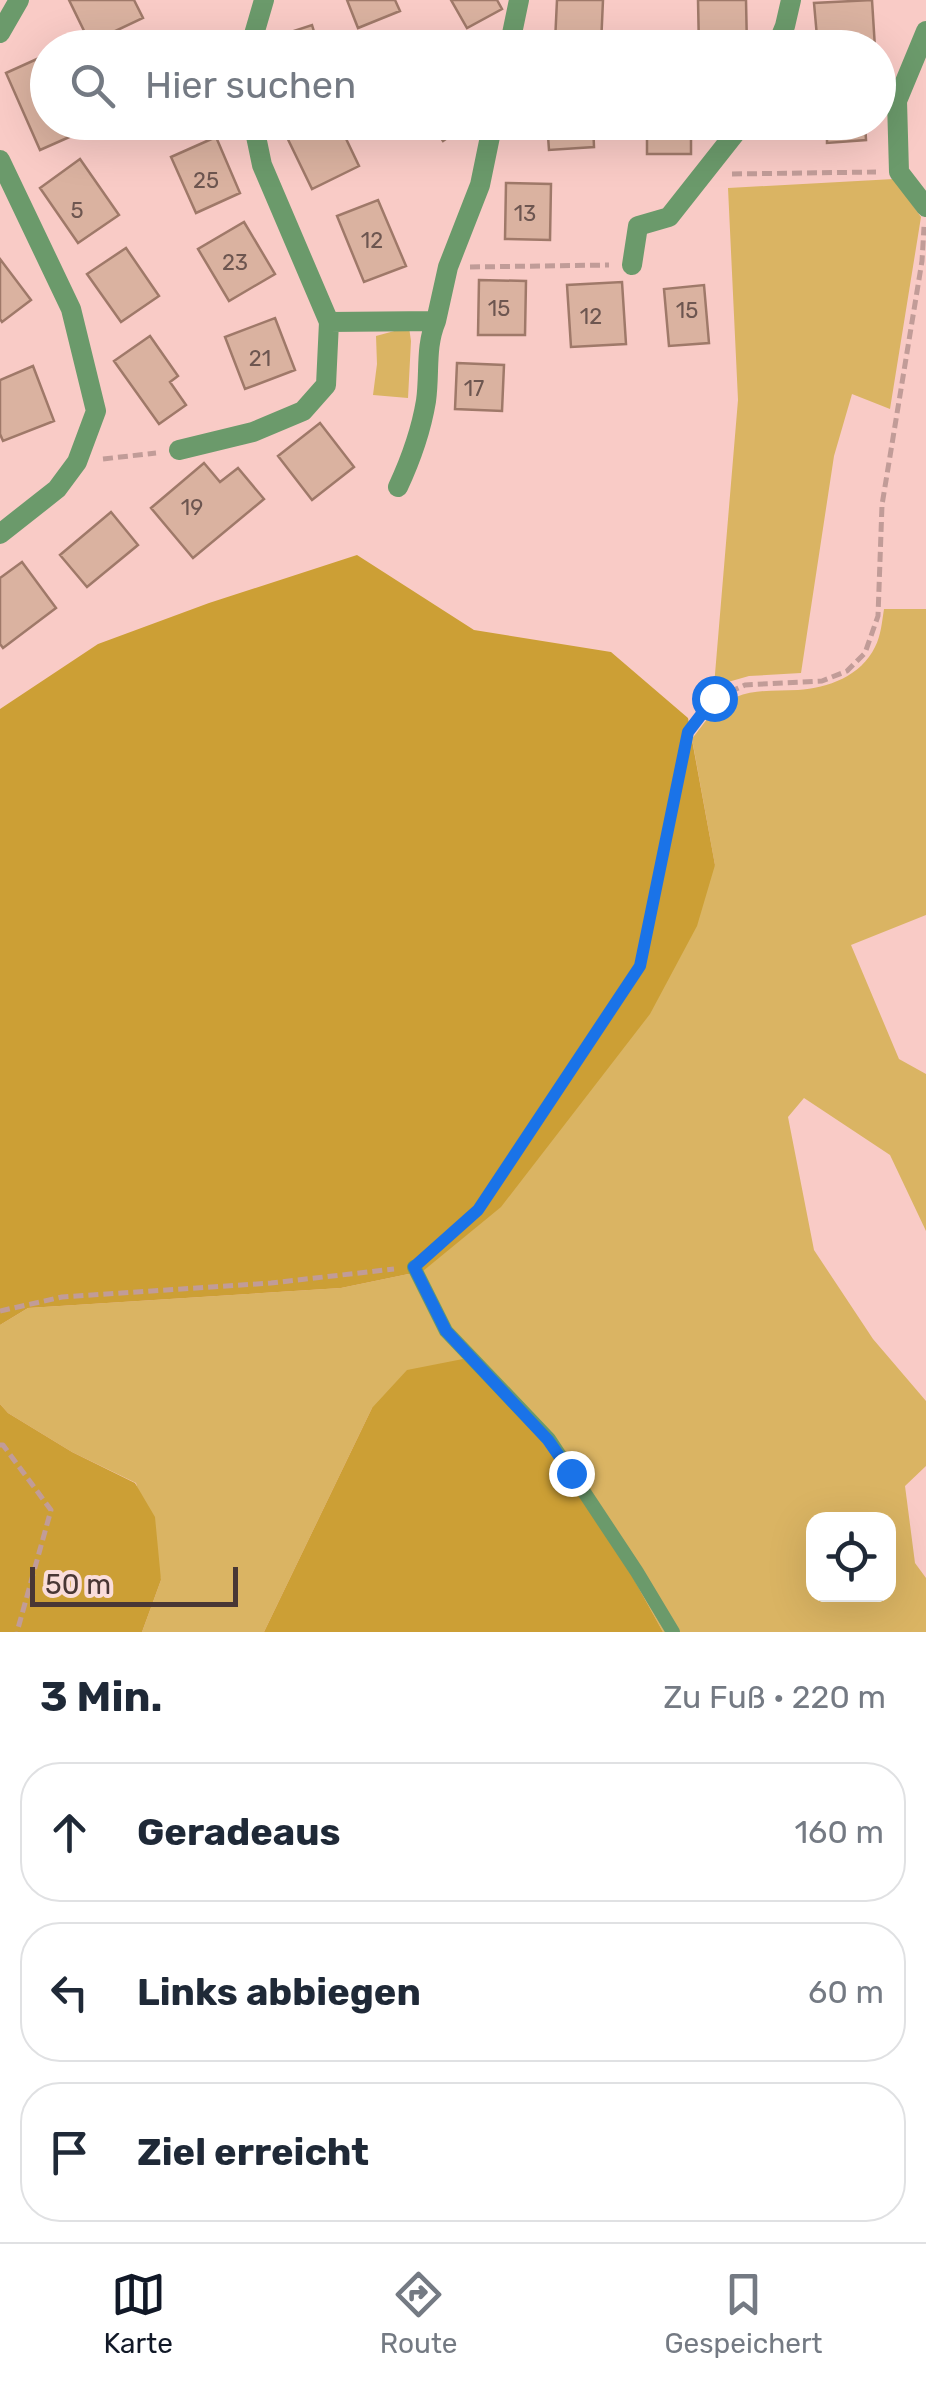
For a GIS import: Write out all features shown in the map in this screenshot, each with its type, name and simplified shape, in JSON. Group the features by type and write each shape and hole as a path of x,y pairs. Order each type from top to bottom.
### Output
{"street":[{"path":"0,32 19,0"},
{"path":"255,30 264,0"},
{"path":"513,30 519,0"},
{"path":"783,30 791,0"},
{"path":"925,207 899,172 897,101 926,31"},
{"path":"179,450 253,432 302,411 326,385 329,322 262,165 257,140"},
{"path":"398,486 413,457 426,401 428,338 436,321 448,268 480,184 489,140"},
{"path":"632,265 638,226 669,217 730,140"},
{"path":"0,160 71,309 96,411 77,462 57,489 0,534"},
{"path":"329,322 436,321"}],"lane":[{"path":"414,1267 446,1331 548,1440 673,1632"}],"path":[{"path":"703,174 899,172"},
{"path":"0,1311 62,1298 272,1283 414,1267 478,1210 640,966 688,732 714,698 745,685 822,682 847,670 865,654 878,616 882,505 922,261 925,207"},
{"path":"448,268 632,265"},
{"path":"77,462 179,450"},
{"path":"0,1445 50,1510 16,1632"}],"shaded area":[{"path":"894,179 921,217 890,409 852,394 834,456 801,673 749,676 714,686 738,400 728,188"},
{"path":"409,327 408,398 373,395 376,336"},
{"path":"357,555 474,630 611,652 688,718 715,865 697,926 650,1014 501,1207 423,1271 341,1288 28,1308 0,1325 0,709 98,644"},
{"path":"884,609 926,609 926,915 851,945 899,1059 926,1074 926,1231 890,1155 804,1098 788,1117 814,1250 873,1339 926,1401 926,1466 905,1486 915,1563 926,1578 926,1632 663,1632 620,1554 505,1388 372,1408 264,1632 142,1632 161,1580 136,1483 72,1452 8,1413 0,1404 0,1325 28,1308 341,1288 423,1271 715,865 692,739 717,709 736,697 821,687 842,679 869,657 880,633"},
{"path":"463,1359 505,1388 620,1554 663,1632 264,1632 372,1408 407,1370"},
{"path":"0,1404 8,1413 72,1452 135,1483 155,1517 161,1580 142,1632 0,1632"}],"building":[{"path":"69,0 134,0 143,18 118,30 84,30"},
{"path":"347,0 395,0 400,11 358,28"},
{"path":"451,0 497,0 502,9 467,28"},
{"path":"557,0 603,0 602,30 556,30"},
{"path":"698,0 746,0 747,30 699,30"},
{"path":"872,0 874,30 816,30 814,3"},
{"path":"30,62 30,127 6,73"},
{"path":"36,140 63,140 40,150"},
{"path":"217,140 240,193 196,213 171,157"},
{"path":"288,140 347,140 359,166 312,189"},
{"path":"548,140 594,140 594,147 549,150"},
{"path":"647,140 691,140 691,154 647,154"},
{"path":"80,159 119,215 78,243 40,188"},
{"path":"506,183 551,184 550,240 505,239"},
{"path":"378,200 406,266 364,282 337,216"},
{"path":"244,222 275,274 229,301 198,249"},
{"path":"126,248 159,296 121,322 87,274"},
{"path":"0,259 31,300 2,322 0,319"},
{"path":"479,280 526,281 525,335 478,335"},
{"path":"622,282 626,344 571,347 567,285"},
{"path":"704,285 709,343 669,346 664,289"},
{"path":"275,318 295,370 245,389 225,337"},
{"path":"150,336 178,376 170,382 186,405 159,424 114,361"},
{"path":"457,363 504,365 502,411 455,409"},
{"path":"33,366 54,421 3,441 0,380"},
{"path":"320,423 354,467 312,500 278,456"},
{"path":"204,463 220,482 238,468 264,499 193,558 151,508"},
{"path":"111,512 138,545 87,587 60,555"},
{"path":"22,562 56,608 3,648 0,578"}],"route":[{"path":"571,1473 548,1440 446,1331 414,1267 478,1210 640,966 688,732 714,698"}]}
